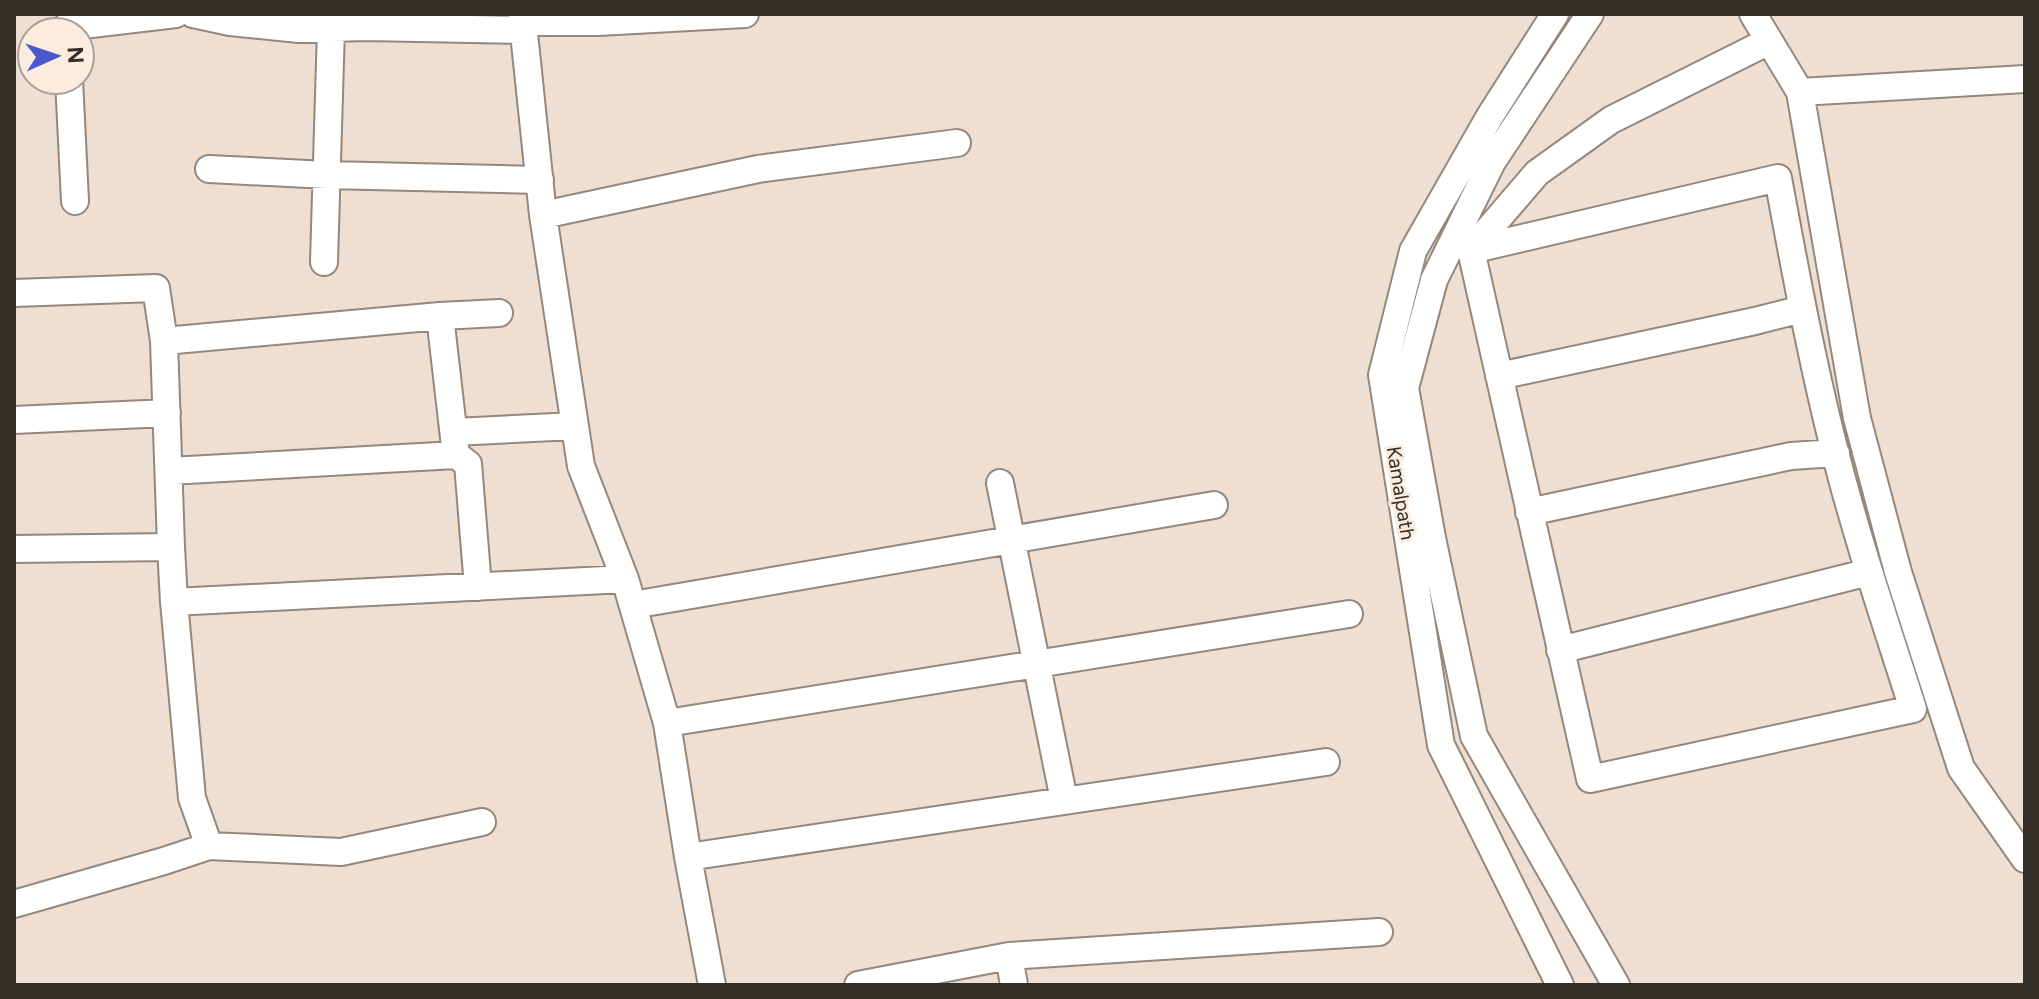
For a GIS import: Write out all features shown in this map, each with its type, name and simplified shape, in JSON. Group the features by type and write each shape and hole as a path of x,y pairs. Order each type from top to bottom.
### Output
{"street":[{"path":"96,21 176,14"},
{"path":"193,14 299,29 331,28 366,20 598,22 745,14"},
{"name":"Kamalpath","path":"1555,14 1490,116 1413,251 1382,375 1441,745 1560,985"},
{"path":"1590,14 1492,162 1434,280 1405,388 1432,538 1474,736 1616,985"},
{"path":"1753,14 1800,92 1857,418 1898,572 1961,768 2025,859"},
{"path":"523,22 543,215 581,466 625,579 667,723 712,985"},
{"path":"324,262 331,28"},
{"path":"1471,250 1537,173 1611,120 1769,41"},
{"path":"1800,92 2025,79"},
{"path":"70,96 75,201"},
{"path":"543,215 758,169 957,143"},
{"path":"209,169 540,180"},
{"path":"1778,178 1802,309 1836,453 1869,572 1913,709 1590,779 1471,250 1778,178"},
{"path":"14,293 156,288 164,341 174,602 192,798 209,846"},
{"path":"1499,376 1802,309"},
{"path":"164,341 499,313"},
{"path":"440,316 455,444 468,464 478,587"},
{"path":"14,420 167,413"},
{"path":"169,471 455,444 575,426"},
{"path":"1529,512 1791,456 1836,453"},
{"path":"1000,483 1064,800"},
{"path":"633,605 1214,505"},
{"path":"14,549 171,547"},
{"path":"1560,650 1869,572"},
{"path":"174,602 625,579"},
{"path":"667,723 1349,614"},
{"path":"688,857 1326,762"},
{"path":"14,904 209,846 341,852 482,822"},
{"path":"858,985 1009,956 1379,932"},
{"path":"1009,956 1014,985"}]}
